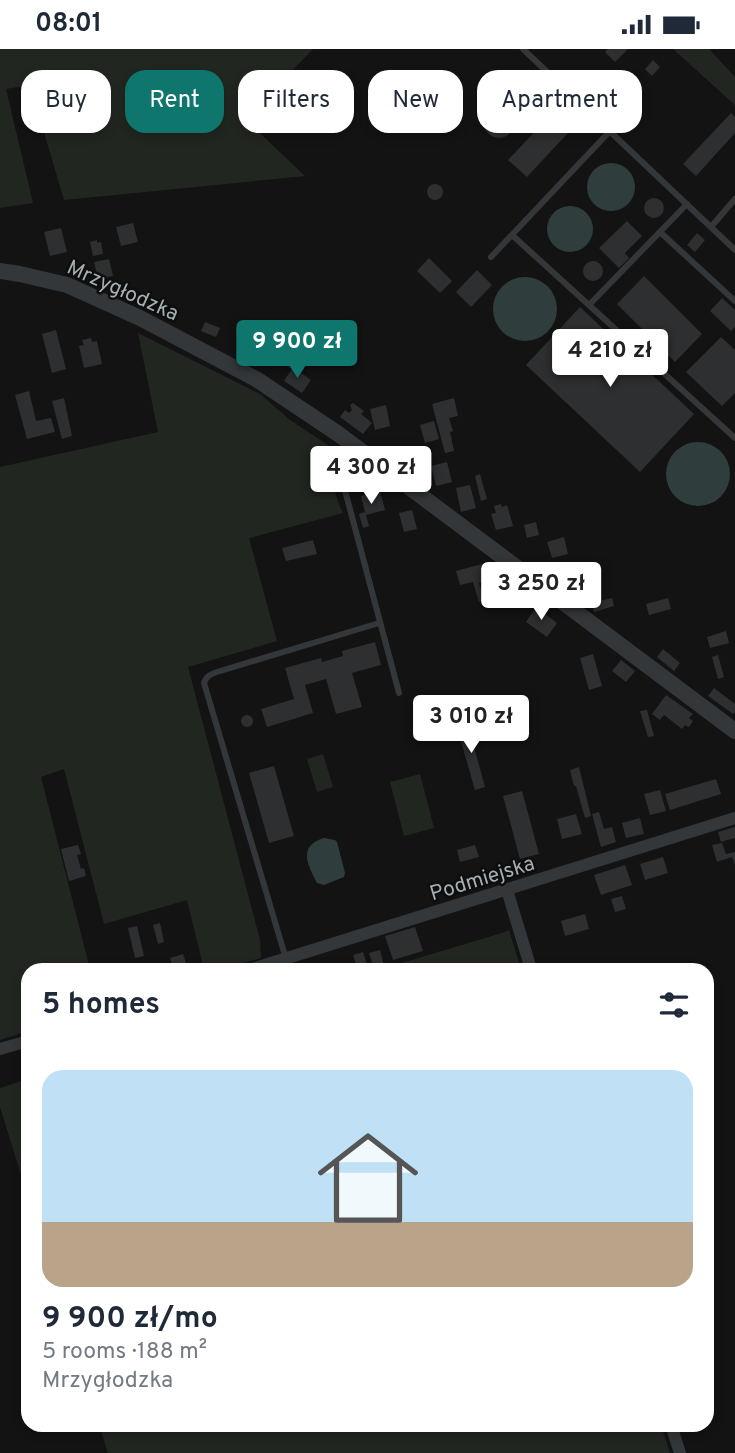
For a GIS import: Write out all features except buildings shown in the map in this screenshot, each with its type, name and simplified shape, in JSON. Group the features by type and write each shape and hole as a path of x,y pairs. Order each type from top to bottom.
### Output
{"street":[{"name":"Mrzygłodzka","path":"0,271 67,285 140,318 272,389 358,449 735,731"},
{"name":"Podmiejska","path":"272,963 731,818"},
{"path":"507,890 529,963"},
{"path":"0,1049 21,1043"},
{"path":"673,1432 680,1453"}],"lane":[{"path":"523,49 545,70"},
{"path":"491,257 608,133"},
{"path":"612,133 735,250"},
{"path":"710,226 735,199"},
{"path":"589,305 687,204"},
{"path":"660,232 735,301"},
{"path":"512,235 735,438"},
{"path":"358,449 344,471 343,483 399,693"},
{"path":"286,959 204,683 206,678 217,672 379,623"}],"shaded area":[{"path":"0,49 313,49 293,70 238,70 238,133 260,133 305,176 64,200 44,133 111,133 111,70 21,70 21,86 6,89 33,203 0,208"},
{"path":"673,49 709,49 735,77 735,105"},
{"path":"611,163 628,170 635,187 628,204 611,211 594,204 587,187 594,170"},
{"path":"570,206 587,212 593,229 587,246 570,252 553,246 547,229 553,212"},
{"path":"525,277 537,279 548,286 555,297 555,321 548,332 537,339 525,341 513,339 502,332 495,321 493,309 495,297 502,286 513,279"},
{"path":"138,333 260,394 290,420 343,455 335,484 343,513 249,538 277,641 188,667 260,940 261,958 243,963 203,963 187,900 104,924 64,769 41,777 88,963 21,963 21,1033 0,1040 0,467 158,432"},
{"path":"698,442 721,451 730,474 721,497 698,506 675,497 666,474 675,451"},
{"path":"323,754 333,787 317,792 307,759"},
{"path":"420,774 434,828 404,836 390,782"},
{"path":"324,838 337,842 345,873 344,877 324,885 317,883 307,856 311,846"},
{"path":"509,930 519,963 402,963"},
{"path":"21,1081 21,1174 0,1107 0,1088"},
{"path":"101,1432 663,1432 670,1453 108,1453"}]}
